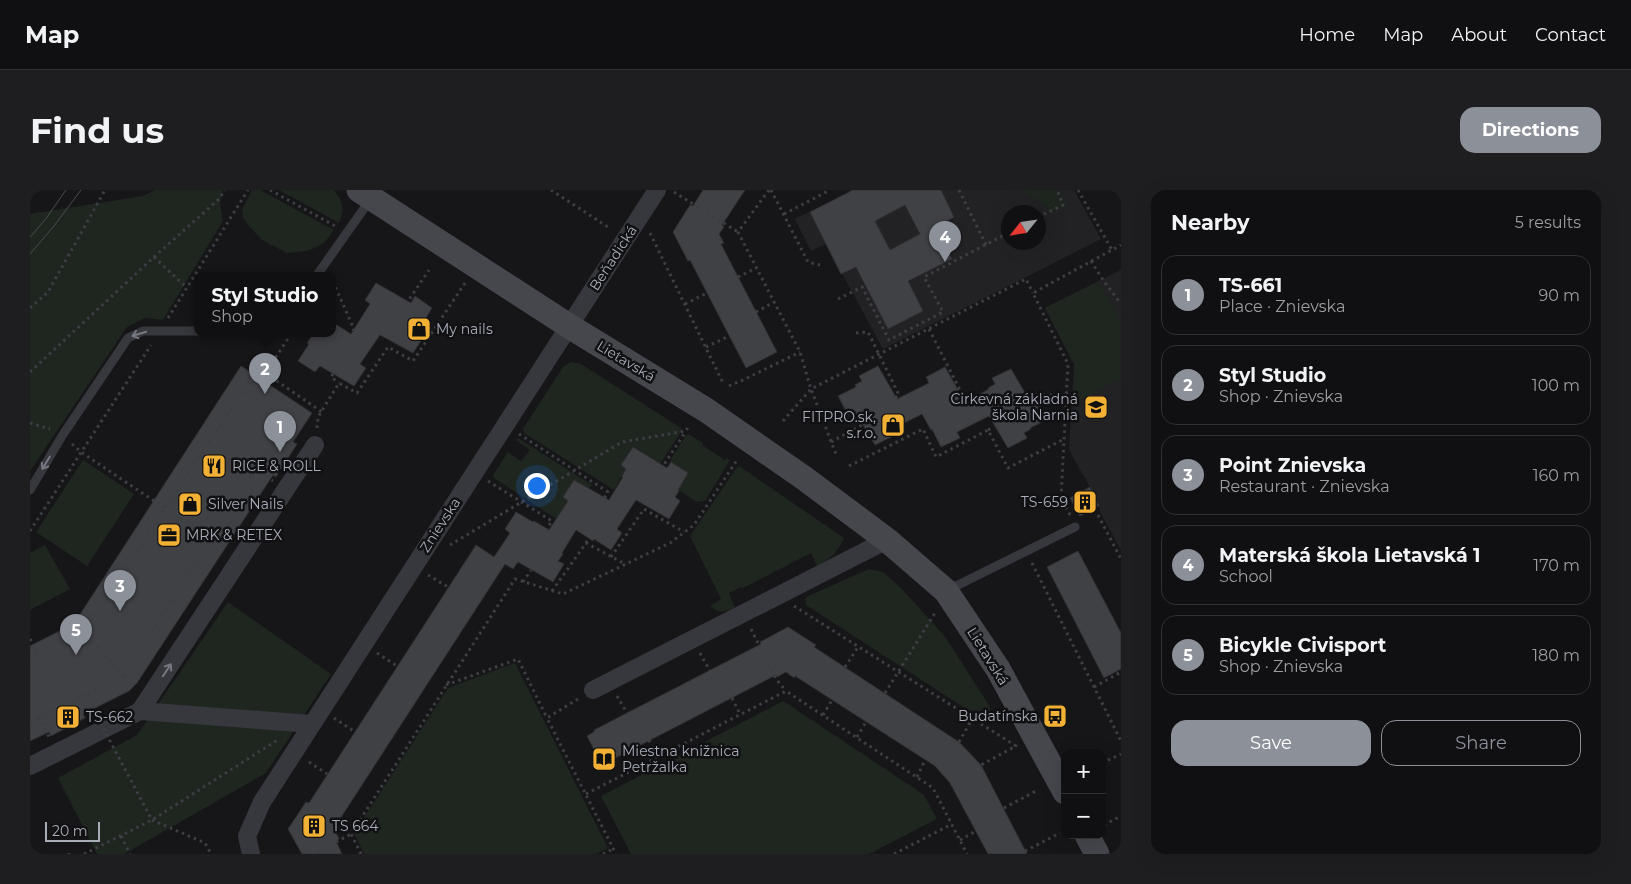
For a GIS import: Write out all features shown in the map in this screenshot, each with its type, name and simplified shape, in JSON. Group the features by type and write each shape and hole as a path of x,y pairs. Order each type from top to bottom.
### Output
{"street":[{"name":"Beňadická","path":"569,326 657,190"},
{"name":"Lietavská","path":"366,194 569,326 706,410 804,478 887,540 946,592 998,669 1061,785"},
{"name":"Znievska","path":"251,854 247,836 262,802 569,326"},
{"path":"30,766 140,711 315,445"},
{"path":"593,690 887,540"},
{"path":"140,711 312,724"},
{"path":"1089,839 1097,854"}],"lane":[{"path":"319,272 347,233 366,194"},
{"path":"30,490 62,436 128,338 143,331 194,331"},
{"path":"946,592 1076,527"}],"path":[{"path":"30,308 48,292 105,190"},
{"path":"30,372 219,199 225,190"},
{"path":"197,272 248,190"},
{"path":"270,190 347,233"},
{"path":"551,190 614,230"},
{"path":"738,232 770,190 808,262 820,265"},
{"path":"784,214 830,190"},
{"path":"959,190 986,245"},
{"path":"1046,213 1063,205 1057,190"},
{"path":"1078,190 1112,250"},
{"path":"672,191 738,232 800,352 811,389 837,457"},
{"path":"233,214 235,219"},
{"path":"648,228 723,383"},
{"path":"838,299 862,287 889,340 942,312 924,277 1001,237"},
{"path":"1033,293 1121,246"},
{"path":"154,257 187,288"},
{"path":"1091,261 1121,304"},
{"path":"738,277 756,268"},
{"path":"406,304 429,270"},
{"path":"30,530 194,277"},
{"path":"783,421 811,389 1026,280 1068,364 1061,498 1076,527"},
{"path":"336,288 354,329 350,338"},
{"path":"685,304 707,293"},
{"path":"756,312 774,302"},
{"path":"929,329 964,398 959,401"},
{"path":"856,333 868,332 899,395 893,399"},
{"path":"706,347 729,336"},
{"path":"261,379 289,337"},
{"path":"388,346 391,342"},
{"path":"728,386 800,352"},
{"path":"255,366 322,412"},
{"path":"333,374 331,378 339,383"},
{"path":"30,658 83,631 251,380 256,383"},
{"path":"1025,401 1037,395 1066,394"},
{"path":"30,722 124,676 296,407 293,405"},
{"path":"831,442 862,424"},
{"path":"849,466 929,426"},
{"path":"923,429 936,457 994,427"},
{"path":"448,546 622,442 687,429 661,469"},
{"path":"988,430 1008,468 1064,439"},
{"path":"516,432 608,492 603,500"},
{"path":"81,452 172,513"},
{"path":"313,854 351,834 514,579 563,594 670,543 694,525 737,460"},
{"path":"255,470 260,474"},
{"path":"487,480 552,521 544,532"},
{"path":"611,557 645,508 684,532"},
{"path":"1098,515 1121,558"},
{"path":"208,536 212,538"},
{"path":"552,591 589,538"},
{"path":"586,542 624,564"},
{"path":"1026,551 1121,741"},
{"path":"523,582 531,570"},
{"path":"426,573 448,587"},
{"path":"885,693 934,617 946,592"},
{"path":"172,600 176,603"},
{"path":"787,602 1016,746 981,765"},
{"path":"747,622 776,679 786,692 933,788 967,854"},
{"path":"83,631 124,676"},
{"path":"30,639 38,654"},
{"path":"845,667 858,647"},
{"path":"698,648 710,671"},
{"path":"375,651 397,666"},
{"path":"446,685 518,659 616,854"},
{"path":"1094,687 1121,672"},
{"path":"547,718 593,690"},
{"path":"614,691 626,713"},
{"path":"586,794 786,692"},
{"path":"85,694 152,820 205,843 211,854"},
{"path":"732,698 740,714"},
{"path":"823,715 832,700"},
{"path":"39,717 42,723"},
{"path":"332,717 355,732"},
{"path":"959,742 972,719"},
{"path":"856,737 866,722"},
{"path":"84,854 152,820 286,734 312,724"},
{"path":"105,738 114,734"},
{"path":"649,740 657,757"},
{"path":"1106,761 1121,754"},
{"path":"306,760 327,774"},
{"path":"917,777 925,760"},
{"path":"1004,808 1038,790"},
{"path":"1106,824 1121,816"},
{"path":"894,854 952,824"},
{"path":"960,840 976,831"},
{"path":"1025,851 1060,833"},
{"path":"351,834 361,854"},
{"path":"121,836 130,854"},
{"path":"603,854 613,849"}],"shaded area":[{"path":"155,190 223,190 220,204 223,221 163,320 145,318 127,327 30,471 30,214 143,196"},
{"path":"252,190 260,190 334,230 325,242 317,247 307,251 287,253 262,240 243,217 242,209"},
{"path":"279,190 334,190 342,206 339,223"},
{"path":"853,190 1074,190 1101,239 883,349 826,244 811,251 795,219"},
{"path":"1023,190 1060,190 1067,206 1053,212 1046,205"},
{"name":"Cirkevná základná škola Narnia","path":"1121,270 1121,550 1101,514 1090,487 1069,450 1074,364 1045,308"},
{"path":"1098,282 1121,321 1121,378 1074,403 1074,364 1045,308"},
{"path":"571,362 581,364 681,428 681,432 658,467 658,462 632,448 621,465 626,469 614,490 524,433 523,429 563,367"},
{"path":"686,435 690,435 703,443 702,445 725,460 727,458 730,460 705,501 697,502 678,490 688,473 671,462 671,459"},
{"path":"518,438 592,485 589,489 574,480 563,497 568,501 558,520 494,478 493,475 508,452 521,461 530,450 516,440"},
{"path":"83,460 134,494 87,566 36,532"},
{"path":"739,466 844,538 834,555 817,566 811,553 743,588 741,587 729,593 735,608 722,612 710,606 721,599 690,536"},
{"path":"45,545 70,589 30,610 30,553"},
{"path":"869,569 883,572 902,589 946,638 990,707 990,714 987,719 980,718 806,605 805,599 808,596"},
{"path":"228,602 331,674 266,773 124,854 97,854 58,778 137,735"},
{"path":"515,663 608,848 596,854 364,854 354,833 448,688"},
{"path":"783,701 924,795 937,819 869,854 631,854 601,796"}],"building":[{"path":"703,190 745,190 722,225 724,227 719,234 724,243 721,244 777,352 746,368 690,260 688,261 673,232 690,205 693,206"},
{"path":"853,190 941,190 954,217 936,227 952,259 908,281 923,311 888,329 856,267 841,274 810,212","holes":["905,205 920,234 890,250 875,221"]},
{"path":"376,283 411,303 415,296 432,308 419,332 424,336 413,353 380,335 360,364 366,368 354,386 320,366 315,372 298,361 311,337 336,337 336,325 351,334 370,304 365,300"},
{"path":"241,366 312,413 293,442 297,444 276,477 273,475 137,683 129,691 83,714 85,718 51,736 49,732 30,741 30,646 73,624 77,619"},
{"path":"878,366 897,399 929,383 926,377 945,367 965,402 995,384 992,378 1011,369 1031,403 1038,400 1048,419 1030,428 1024,433 1027,438 1008,448 989,416 957,432 960,438 941,447 922,414 890,430 893,436 875,445 855,411 848,415 838,396 856,387 855,385 862,381 859,376"},
{"path":"633,447 667,468 671,462 688,473 675,497 680,501 669,519 636,500 617,529 622,533 611,550 576,530 558,561 564,564 553,582 518,562 513,569 505,564 338,822 340,823 335,831 339,839 336,841 342,854 302,854 288,829 306,802 309,803 476,545 494,557 510,533 505,529 516,512 549,530 568,501 563,497 574,480 609,500 626,469 621,465"},
{"name":"TS-659","path":"1090,487 1099,506 1080,516 1070,498"},
{"path":"1078,551 1121,633 1121,669 1104,678 1047,567"},
{"path":"788,627 816,645 814,647 959,742 981,765 1027,854 988,854 950,783 935,766 786,672 777,677 776,675 602,765 587,736 594,732 594,730 761,644 760,642"}],"tram line":[{"path":"30,237 45,220 66,190"},
{"path":"30,254 81,190"}],"place":[{"name":"Materská škola Lietavská 1","path":"945,262"},
{"name":"My nails","path":"419,329"},
{"name":"Styl Studio","path":"265,394"},
{"name":"Cirkevná základná škola Narnia","path":"1096,407"},
{"name":"FITPRO.sk, s.r.o.","path":"893,425"},
{"name":"TS-661","path":"280,452"},
{"name":"RICE & ROLL","path":"214,466"},
{"name":"TS-659","path":"1085,502"},
{"name":"Silver Nails","path":"190,504"},
{"name":"MRK & RETEX","path":"169,535"},
{"name":"Point Znievska","path":"120,611"},
{"name":"Bicykle Civisport","path":"76,655"},
{"name":"Budatínska","path":"1055,716"},
{"name":"TS-662","path":"68,717"},
{"name":"Miestna knižnica Petržalka","path":"604,759"},
{"name":"TS 664","path":"314,826"}]}
